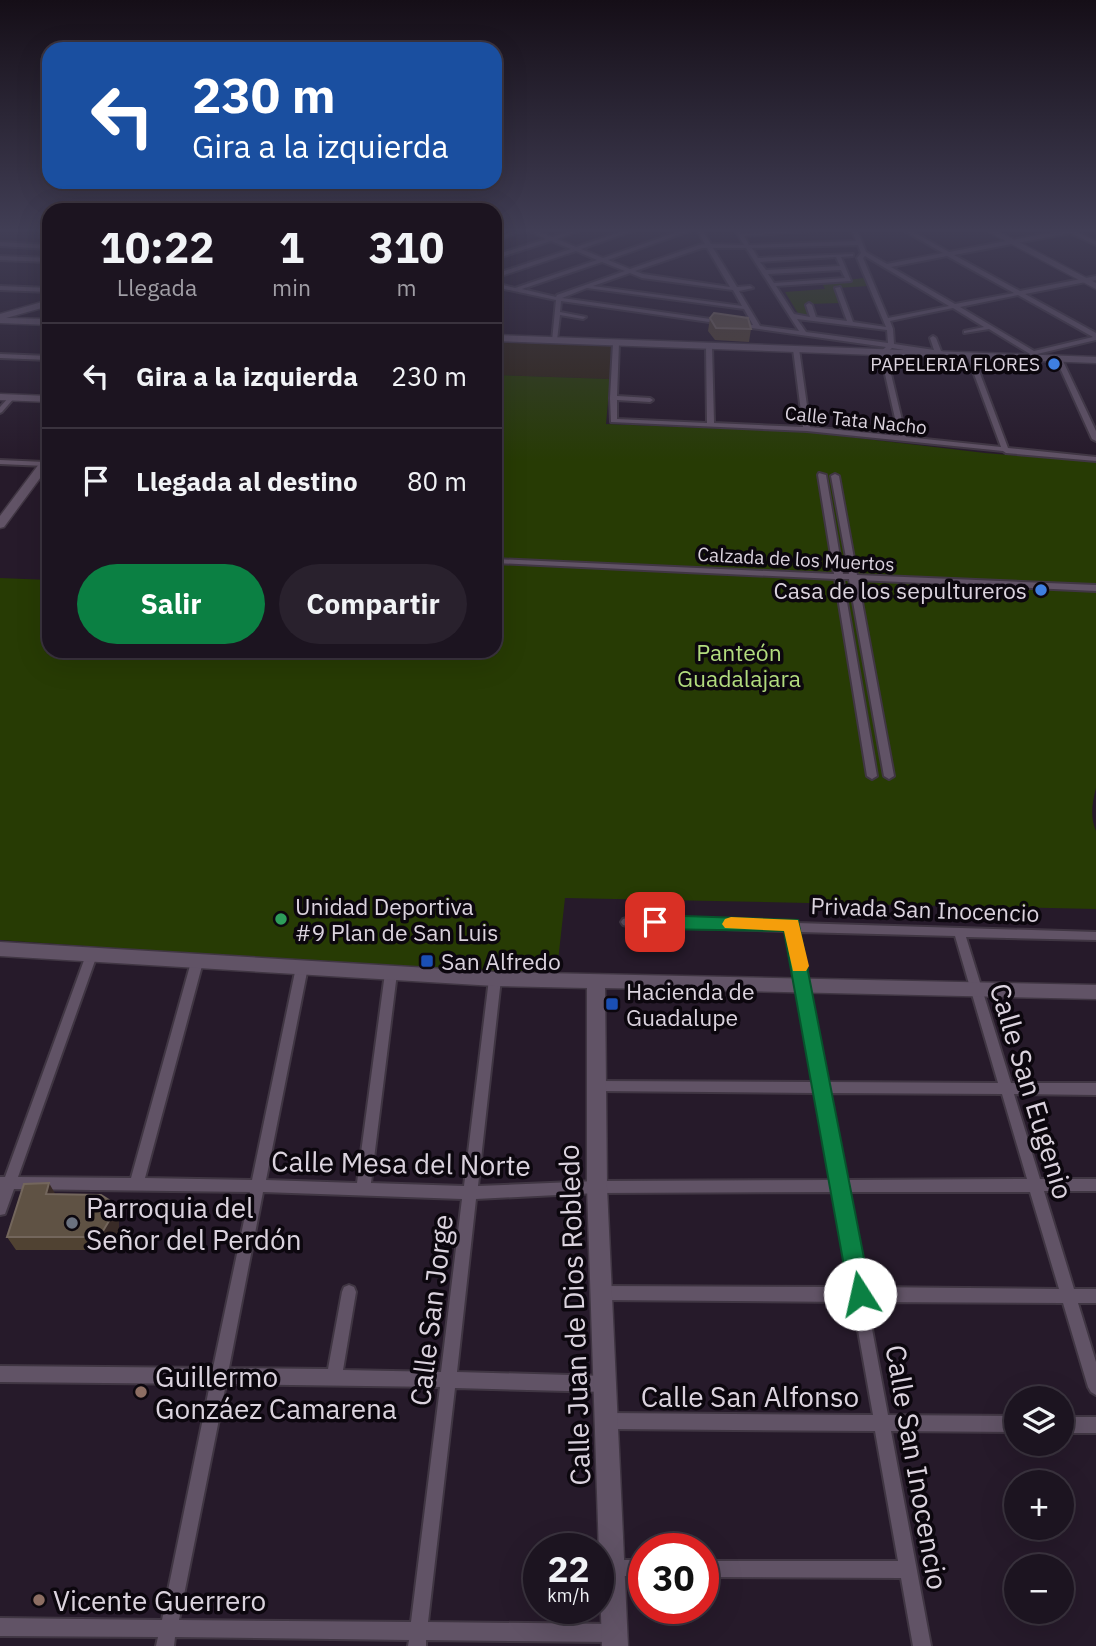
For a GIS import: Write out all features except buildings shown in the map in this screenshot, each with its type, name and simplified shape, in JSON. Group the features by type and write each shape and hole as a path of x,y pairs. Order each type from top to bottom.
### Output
{"street":[{"path":"1,320 38,307"},
{"path":"554,340 557,307"},
{"path":"613,307 804,334 887,349"},
{"path":"657,313 662,307"},
{"path":"738,307 747,308 758,327"},
{"path":"786,307 804,334"},
{"path":"810,307 814,319"},
{"path":"845,307 852,324"},
{"path":"880,307 890,329 887,349 903,440"},
{"path":"886,320 953,307 991,327 1034,355 1096,337"},
{"path":"1043,307 1096,337"},
{"path":"557,313 583,317"},
{"path":"792,316 890,329"},
{"path":"1,320 42,322"},
{"path":"966,332 991,327"},
{"path":"502,338 796,349 887,349 958,355 1034,355 1096,360"},
{"path":"933,338 939,353"},
{"path":"616,342 613,398 650,400"},
{"path":"709,346 711,425"},
{"path":"796,349 807,429"},
{"path":"970,355 1006,451"},
{"path":"0,356 42,358"},
{"path":"1059,359 1096,439"},
{"path":"0,397 42,399"},
{"path":"0,411 12,397"},
{"name":"Calle Tata Nacho","path":"613,398 613,421 807,429 1096,459"},
{"path":"0,462 42,461"},
{"path":"0,524 42,468"},
{"path":"822,475 872,776"},
{"path":"835,476 889,776"},
{"name":"Calzada de los Muertos","path":"502,561 1096,588"},
{"name":"Privada San Inocencio","path":"627,922 1096,936"},
{"name":"Calle San Inocencio","path":"792,925 922,1646"},
{"name":"Calle San Eugenio","path":"959,931 1096,1387"},
{"path":"0,949 596,983 1096,992"},
{"path":"0,1209 5,1183 91,955"},
{"path":"136,1185 197,962"},
{"path":"167,1637 302,967"},
{"path":"363,1190 391,973"},
{"name":"Calle San Jorge","path":"418,1638 495,979"},
{"name":"Calle Juan de Dios Robledo","path":"596,983 597,1187 611,1533"},
{"path":"597,1086 1096,1089"},
{"name":"Calle Mesa del Norte","path":"5,1183 257,1186 472,1193 597,1187 1096,1185"},
{"path":"334,1377 349,1292"},
{"path":"602,1293 1096,1296"},
{"path":"0,1374 334,1377 606,1384"},
{"name":"Calle San Alfonso","path":"608,1421 1004,1424"},
{"path":"1074,1425 1096,1425"},
{"path":"719,1569 909,1570"},
{"name":"Calle Juan de Dios Robledo","path":"614,1615 615,1639"},
{"path":"0,1627 167,1637 615,1639"}],"shaded area":[{"path":"502,341 611,345 610,379 502,375"}],"green space":[{"path":"794,307 809,307 812,317 799,315"},
{"name":"Panteón Guadalajara","path":"502,375 610,379 606,424 807,432 985,453 1096,462 1096,788 1092,810 1096,831 1096,909 565,898 556,979 0,940 0,578 42,580 42,658 502,658"}],"slow traffic":[{"path":"731,924 792,925 800,966"}],"place":[{"name":"PAPELERIA FLORES","path":"1054,364"},
{"name":"Casa de los sepultureros","path":"1041,590"},
{"name":"Unidad Deportiva #9 Plan de San Luis","path":"281,919"},
{"name":"San Alfredo","path":"427,961"},
{"name":"Hacienda de Guadalupe","path":"612,1004"},
{"name":"Parroquia del Señor del Perdón","path":"72,1223"},
{"name":"Guillermo Gonzáez Camarena","path":"141,1392"},
{"name":"Vicente Guerrero","path":"39,1600"}],"route":[{"path":"655,922 792,925 860,1294"}]}
